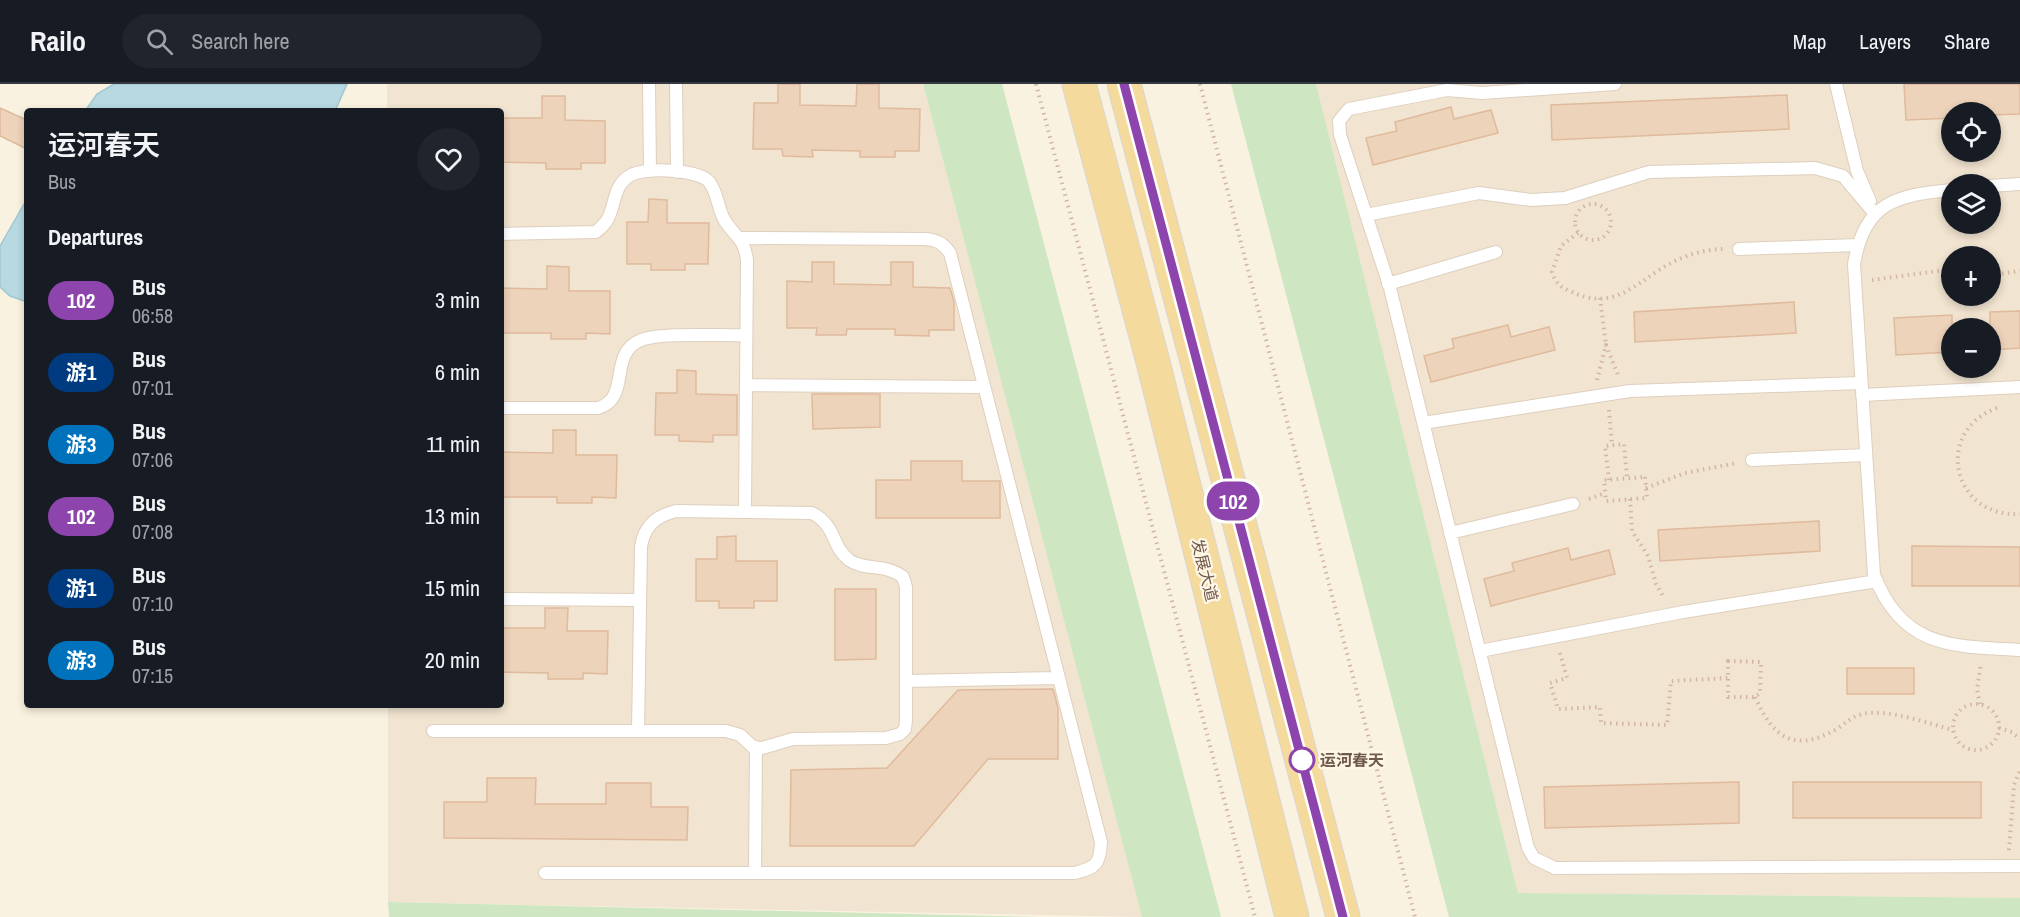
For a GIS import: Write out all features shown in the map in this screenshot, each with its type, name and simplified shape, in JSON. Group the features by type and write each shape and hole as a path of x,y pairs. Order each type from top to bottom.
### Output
{"main road":[{"name":"发展大道","path":"1080,84 1292,917"},
{"path":"1124,84 1343,917"}],"lane":[{"path":"649,84 650,171"},
{"path":"676,84 677,172"},
{"path":"1615,84 1482,93 1447,90 1349,109 1339,121 1340,135 1388,284 1528,848 1534,858 1556,868 2014,866"},
{"path":"1836,84 1857,171 1875,214"},
{"path":"1366,215 1479,193 1531,200 1565,198 1649,172 1815,168 1843,176 1875,214"},
{"path":"504,234 596,232 610,214 614,195 630,176 650,171 677,172 702,175 709,181 725,220 741,238 747,260 745,511"},
{"path":"2001,185 2020,184"},
{"path":"1941,191 1918,193 1894,202 1875,214 1863,228 1857,245 1854,282 1874,575 1886,602 1903,622 1923,637 1984,648 2020,650"},
{"path":"545,873 1075,873 1093,868 1100,858 1101,842 950,253 945,245 936,240 741,238"},
{"path":"1739,249 1857,245"},
{"path":"1388,284 1496,252"},
{"path":"504,408 598,408 606,406 617,393 621,361 626,352 641,340 746,335"},
{"path":"746,385 984,387"},
{"path":"1423,423 1625,392 2020,387"},
{"path":"1752,460 1866,455"},
{"path":"1450,533 1573,504"},
{"path":"433,731 638,731 726,731 740,735 756,747 762,748 793,739 886,738 900,734 906,720 906,587 903,577 884,567 852,562 843,555 822,518 812,513 676,511 663,514 643,532 641,547 638,731"},
{"path":"1480,651 1683,612 1877,582"},
{"path":"504,599 639,600"},
{"path":"906,681 1059,678"},
{"path":"755,873 756,747"}],"path":[{"path":"1035,84 1255,917"},
{"path":"1200,84 1415,917"},
{"path":"1597,205 1607,212 1609,228 1603,237 1587,239 1578,233 1575,221 1580,210 1597,205"},
{"path":"1578,233 1561,246 1552,272 1561,287 1576,295 1600,298 1626,293 1662,268 1695,253 1715,249 1739,249"},
{"path":"1854,282 1941,270"},
{"path":"2001,274 2020,271"},
{"path":"1600,298 1606,345 1625,392"},
{"path":"1592,397 1606,345"},
{"path":"1608,394 1612,446"},
{"path":"2004,406 1975,420 1964,434 1958,461 1959,472 1965,490 1986,510 2006,515 2020,514"},
{"path":"1609,480 1605,446 1624,444 1627,478"},
{"path":"1646,488 1709,466 1752,460"},
{"path":"1645,477 1647,498 1606,501 1604,480 1627,478 1645,477"},
{"path":"1630,499 1632,531 1648,556 1656,584 1673,607 1683,612"},
{"path":"1556,637 1567,678 1550,683 1558,709 1600,707 1600,723 1667,725 1671,681 1728,678"},
{"path":"1980,704 1960,709 1956,715 1953,730 1960,743 1973,750 1987,747 1993,742 1999,728 1995,714 1980,704 1977,689 1984,648"},
{"path":"1728,662 1761,662 1760,693 1755,697 1728,697 1728,662"},
{"path":"1755,697 1769,724 1794,742 1806,742 1824,736 1854,717 1875,712 1953,730"},
{"path":"1999,728 2012,732 2020,739"},
{"path":"2014,866 2014,785 2020,771"}],"shaded area":[{"path":"387,84 923,84 1142,917 388,902 388,708 504,708 504,108 387,108"},
{"path":"1316,84 2020,84 2020,898 1518,893"}],"green space":[{"path":"923,84 1002,84 1221,917 1142,917"},
{"path":"1231,84 1316,84 1518,893 2020,898 2020,917 1449,917"},
{"path":"388,902 1040,917 389,917"}],"water":[{"path":"114,84 347,84 336,108 87,108 97,94"},
{"path":"24,204 24,301 10,296 0,287 0,246"}],"building":[{"path":"778,84 800,84 800,105 856,106 857,84 879,84 879,108 920,109 919,151 895,151 895,157 860,157 860,151 812,150 813,157 783,156 782,149 753,149 754,103 778,103"},
{"path":"1904,84 2020,84 2020,114 2001,115 2001,102 1941,102 1941,118 1906,120"},
{"path":"1787,95 1789,129 1552,140 1551,105"},
{"path":"542,96 565,96 565,120 605,121 605,163 581,163 581,169 546,169 546,163 504,162 504,118 542,118"},
{"path":"1451,107 1454,119 1491,110 1498,133 1373,165 1366,138 1397,131 1395,122"},
{"path":"0,108 24,119 24,148 0,136"},
{"path":"649,199 667,200 667,223 709,223 708,264 685,264 685,270 651,270 651,264 627,264 627,222 648,222"},
{"path":"812,262 834,262 834,284 891,285 891,262 913,262 913,287 950,288 954,302 954,330 929,330 929,336 895,335 895,329 847,329 846,335 816,335 817,328 787,328 787,281 812,282"},
{"path":"547,266 569,267 569,291 610,291 610,334 586,333 586,339 551,339 551,333 504,333 504,288 547,289"},
{"path":"1794,302 1796,333 1635,342 1634,312"},
{"path":"2020,311 2020,348 2001,349 2001,318 1990,318 1990,312"},
{"path":"1952,315 1952,318 1941,318 1941,353 1896,355 1894,318"},
{"path":"1508,325 1511,337 1549,327 1555,350 1431,382 1424,356 1454,348 1452,339"},
{"path":"677,370 696,371 696,394 737,395 737,435 713,435 713,442 679,441 679,435 655,435 656,393 677,393"},
{"path":"812,394 880,394 880,427 813,429"},
{"path":"553,430 576,430 576,455 617,455 616,498 592,497 592,503 557,503 557,497 504,497 504,452 553,453"},
{"path":"911,461 962,461 962,481 1000,481 1000,518 876,518 876,480 911,480"},
{"path":"1819,521 1820,551 1660,561 1658,530"},
{"path":"736,536 736,561 777,561 777,601 754,601 754,608 719,608 719,601 696,601 696,559 717,559 717,537"},
{"path":"1912,546 2020,547 2020,586 1912,586"},
{"path":"1568,548 1571,560 1609,550 1615,574 1491,606 1484,579 1514,571 1512,563"},
{"path":"835,589 876,589 876,659 835,660"},
{"path":"545,608 568,608 567,631 608,631 607,674 583,673 583,679 548,679 548,673 504,672 504,628 545,628"},
{"path":"1847,668 1914,668 1914,694 1847,694"},
{"path":"1053,689 1058,708 1058,759 988,759 914,846 790,846 791,770 887,768 958,690"},
{"path":"487,778 536,778 535,804 606,804 606,783 651,783 651,807 688,807 687,840 444,838 444,802 487,802"},
{"path":"1739,782 1739,823 1545,828 1544,787"},
{"path":"1793,782 1981,782 1981,818 1793,818"}],"bus line":[{"name":"102","path":"1124,84 1343,917"}],"place":[{"name":"运河春天","path":"1302,760"}]}
